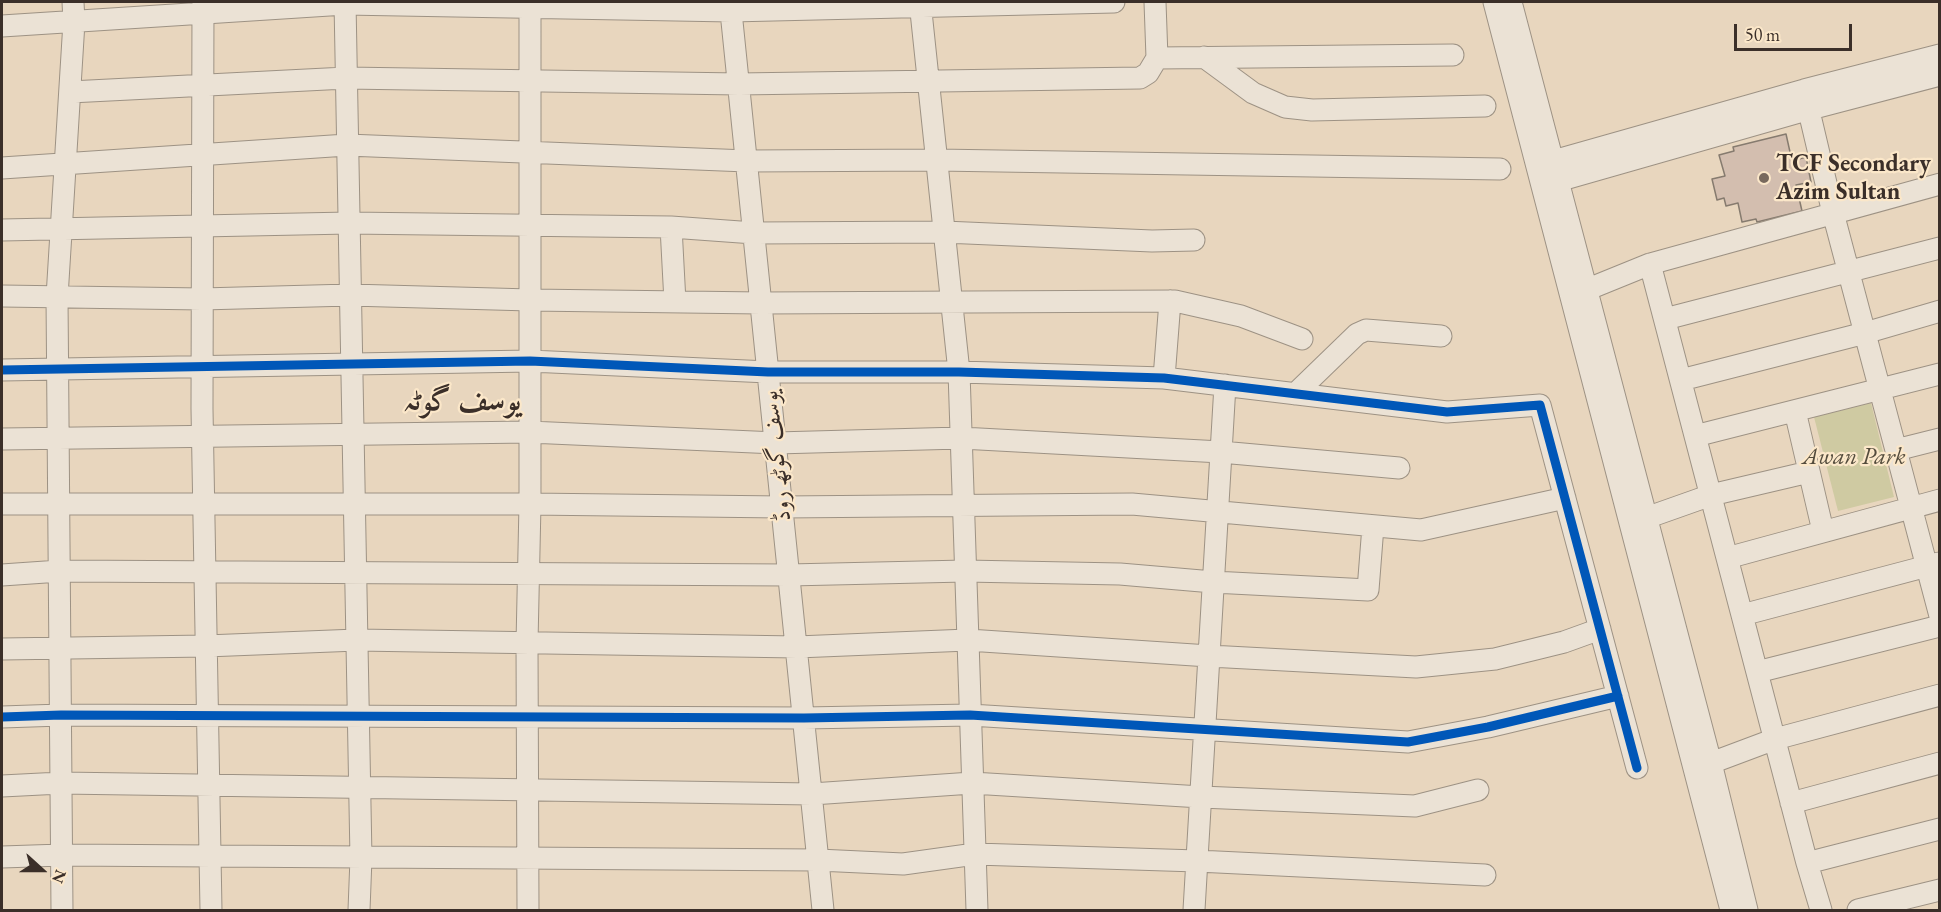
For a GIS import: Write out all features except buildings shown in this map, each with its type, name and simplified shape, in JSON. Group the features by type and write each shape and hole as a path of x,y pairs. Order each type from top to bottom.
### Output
{"street":[{"path":"2,27 73,11 345,3 731,6 1114,2"},
{"path":"70,92 346,78 739,84 1140,78 1148,73 1157,58 1155,2"},
{"path":"1494,2 1586,290 1711,763 1747,910"},
{"path":"1511,2 1548,176 1731,910"},
{"path":"345,3 360,788 359,910"},
{"path":"920,3 959,372 977,910"},
{"path":"528,910 530,4"},
{"name":"یوسف گوٹھ روڈ","path":"731,6 824,910"},
{"path":"203,8 202,368 212,910"},
{"path":"62,910 57,297 73,11"},
{"path":"1157,58 1453,55"},
{"path":"1548,176 1807,99 1940,55"},
{"path":"1204,57 1253,93 1285,107 1312,110 1485,106"},
{"path":"1807,99 1940,75"},
{"path":"1807,99 1833,213 1911,508 1933,565 1940,616"},
{"path":"2,168 347,145 747,161 937,160 1500,169"},
{"path":"1586,290 1650,264 1940,184"},
{"path":"2,230 349,223 671,227 754,233 944,232 1152,242 1194,240"},
{"path":"671,227 675,302"},
{"path":"1665,319 1940,248"},
{"path":"1650,264 1821,910"},
{"path":"2,296 202,299 350,295 761,303 1170,301 1241,316 1302,339"},
{"path":"1164,378 1170,301"},
{"path":"1680,380 1865,333 1940,311"},
{"path":"1296,394 1357,334 1366,330 1441,336"},
{"path":"2,370 530,361 768,372 959,372 1164,378 1447,412 1540,405 1637,768"},
{"path":"1695,436 1940,374"},
{"path":"1194,910 1225,385"},
{"path":"1795,411 1823,531"},
{"path":"2,439 529,432 776,443 961,438 1221,452 1399,468"},
{"path":"1896,450 1940,439"},
{"path":"1646,518 1711,495 1809,472"},
{"path":"2,504 59,502 782,507 1132,504 1421,530 1565,498"},
{"path":"1727,558 1940,500"},
{"path":"2,574 205,572 789,575 965,571 1120,574 1368,591 1373,526"},
{"path":"1742,615 1933,565"},
{"path":"1757,672 1940,626"},
{"path":"2,649 206,646 357,640 796,647 968,640 1416,667 1495,659 1564,642 1600,629"},
{"path":"1711,763 1774,739 1940,695"},
{"path":"2,717 61,715 804,718 970,715 1408,742 1618,696"},
{"path":"1791,803 1940,763"},
{"path":"2,786 61,783 812,794 972,783 1201,797 1415,806 1478,790"},
{"path":"1807,863 1940,829"},
{"path":"2,857 62,855 818,860 903,864 975,854 1197,861 1485,875"},
{"path":"1858,910 1940,890"}],"green space":[{"name":"Awan Park","path":"1871,403 1894,497 1838,511 1814,417"}],"cycle path":[{"path":"2,370 530,361 768,372 959,372 1164,378 1447,412 1540,405 1637,768"},
{"path":"2,717 61,715 804,718 970,715 1408,742 1488,727 1618,696"}],"place":[{"name":"TCF Secondary Azim Sultan","path":"1764,178"}],"district":[{"name":"یوسف گوٹہ","path":"462,402"}]}
